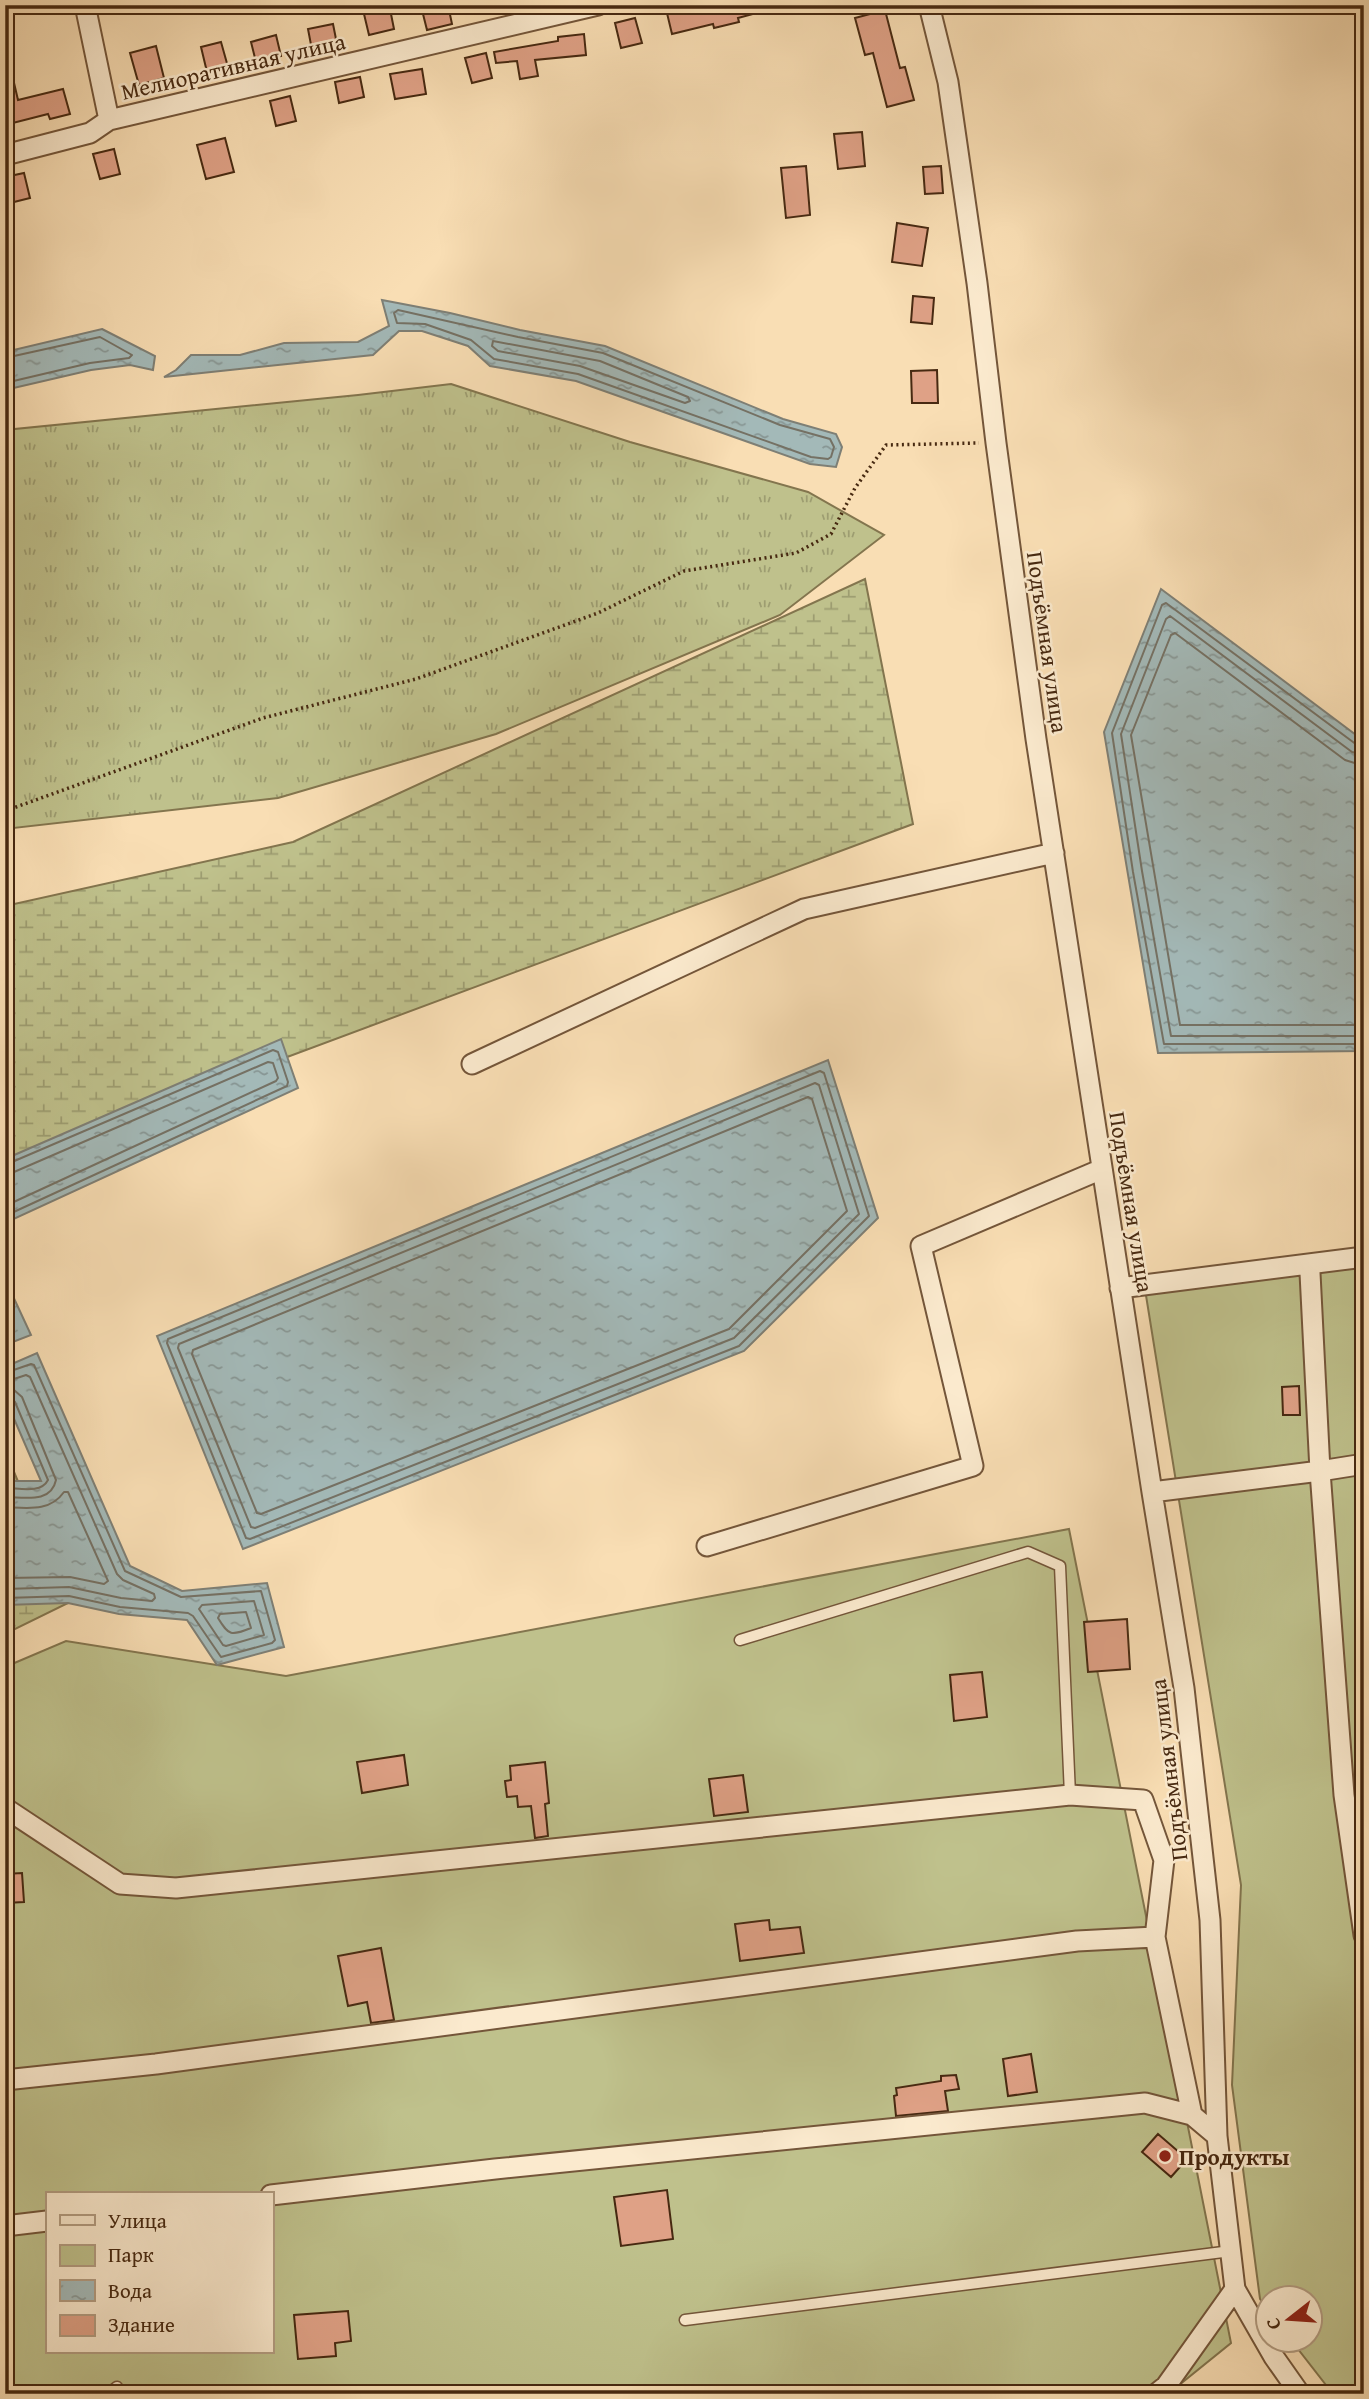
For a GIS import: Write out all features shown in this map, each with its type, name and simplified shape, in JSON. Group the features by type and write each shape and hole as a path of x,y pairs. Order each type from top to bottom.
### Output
{"street":[{"path":"85,5 109,120"},
{"name":"Мелиоративная улица","path":"5,155 90,133 109,120 598,5"},
{"name":"Подъёмная улица","path":"929,5 948,82 1054,853 1184,1688 1210,1920 1217,2136 1235,2289 1274,2357 1300,2394"},
{"path":"472,1064 804,909 1054,853"},
{"path":"707,1546 973,1466 921,1246 1102,1169"},
{"path":"1120,1288 1364,1257"},
{"path":"1310,1273 1320,1471 1344,1795 1364,1935"},
{"path":"1152,1492 1364,1464"},
{"path":"5,1808 120,1884 176,1888 1070,1795 1143,1800 1164,1860 1155,1937 1192,2115"},
{"path":"5,2080 156,2064 1077,1941 1155,1937"},
{"path":"273,2195 495,2169 1145,2104 1192,2115 1217,2136"},
{"path":"5,2226 46,2221"},
{"path":"1156,2394 1166,2385 1235,2289"}],"lane":[{"path":"740,1640 1028,1552 1060,1566 1070,1795"},
{"path":"685,2320 1231,2251"}],"path":[{"path":"5,811 263,718 416,679 598,613 684,571 796,554 831,534 855,488 887,445 996,443"}],"green space":[{"path":"451,384 630,442 808,492 884,535 780,615 496,734 278,798 5,829 5,430"},
{"path":"865,579 913,824 5,1162 5,906 293,842"},
{"path":"1364,1253 1364,2394 1333,2394 1302,2354 1324,2354 1324,2284 1258,2284 1232,2085 1241,1885 1144,1283"},
{"path":"5,1450 68,1603 5,1634"},
{"path":"1069,1529 1231,2343 1168,2394 5,2394 5,1667 66,1641 286,1676"}],"water":[{"path":"382,300 605,346 783,419 836,434 842,447 836,467 810,464 576,381 490,366 468,346 422,331 399,331 373,355 164,377 176,370 191,355 240,355 284,343 358,342 389,326"},
{"path":"102,329 155,356 153,370 130,365 91,370 5,390 5,352"},
{"path":"1161,589 1364,741 1364,1051 1158,1053 1104,732"},
{"path":"281,1039 298,1088 5,1223 5,1159"},
{"path":"828,1060 878,1218 744,1351 243,1549 157,1336"},
{"path":"5,1279 31,1335 5,1345"},
{"path":"37,1353 130,1566 182,1591 267,1583 284,1647 217,1665 187,1620 119,1614 68,1603 5,1605 5,1481 41,1481 5,1398 5,1367"}],"building":[{"path":"448,5 452,24 427,30 422,10"},
{"path":"679,5 767,5 768,10 738,18 739,22 714,28 713,24 672,34 666,9"},
{"path":"390,9 394,29 369,35 364,14"},
{"path":"885,10 900,68 905,67 914,100 887,107 873,53 865,55 855,18"},
{"path":"635,18 642,43 621,48 615,23"},
{"path":"333,24 337,44 312,50 308,29"},
{"path":"584,34 586,55 535,60 538,76 520,79 517,61 496,63 494,52 558,41 558,37"},
{"path":"276,35 281,56 256,62 251,42"},
{"path":"221,42 228,67 207,72 201,47"},
{"path":"156,46 164,78 139,85 130,53"},
{"path":"486,53 492,78 472,83 465,58"},
{"path":"422,69 426,94 395,99 390,74"},
{"path":"11,70 18,100 63,89 70,114 50,119 48,114 5,125 5,71"},
{"path":"360,77 364,97 339,103 335,82"},
{"path":"290,96 296,121 276,126 270,101"},
{"path":"862,132 865,166 838,169 834,134"},
{"path":"225,138 234,172 206,179 197,145"},
{"path":"114,149 120,174 100,179 93,154"},
{"path":"806,166 810,215 786,218 781,168"},
{"path":"941,166 943,193 925,194 923,167"},
{"path":"24,173 30,198 10,203 5,177"},
{"path":"897,223 928,228 922,266 892,262"},
{"path":"913,296 934,298 932,324 911,322"},
{"path":"937,370 938,403 912,403 911,371"},
{"path":"1299,1386 1300,1415 1283,1415 1282,1387"},
{"path":"1127,1619 1130,1669 1088,1672 1084,1622"},
{"path":"982,1672 987,1717 954,1721 950,1675"},
{"path":"404,1755 408,1785 362,1793 357,1762"},
{"path":"545,1762 549,1803 545,1804 548,1836 535,1838 531,1806 518,1807 517,1796 507,1797 505,1781 511,1780 510,1766"},
{"path":"743,1775 748,1812 714,1816 709,1779"},
{"path":"22,1873 24,1902 5,1903 5,1874"},
{"path":"769,1920 770,1930 800,1927 804,1953 740,1961 735,1924"},
{"path":"381,1948 394,2020 371,2023 367,2002 348,2006 338,1956"},
{"path":"1031,2054 1037,2092 1008,2096 1003,2059"},
{"path":"956,2075 959,2089 945,2091 948,2111 896,2116 896,2088 941,2081 941,2076"},
{"name":"Продукты","path":"1158,2134 1187,2159 1171,2177 1142,2152"},
{"path":"667,2190 673,2239 621,2246 614,2197"},
{"path":"348,2311 351,2341 335,2343 336,2356 298,2359 294,2315"}],"place":[{"name":"Продукты","path":"1165,2156"}]}
